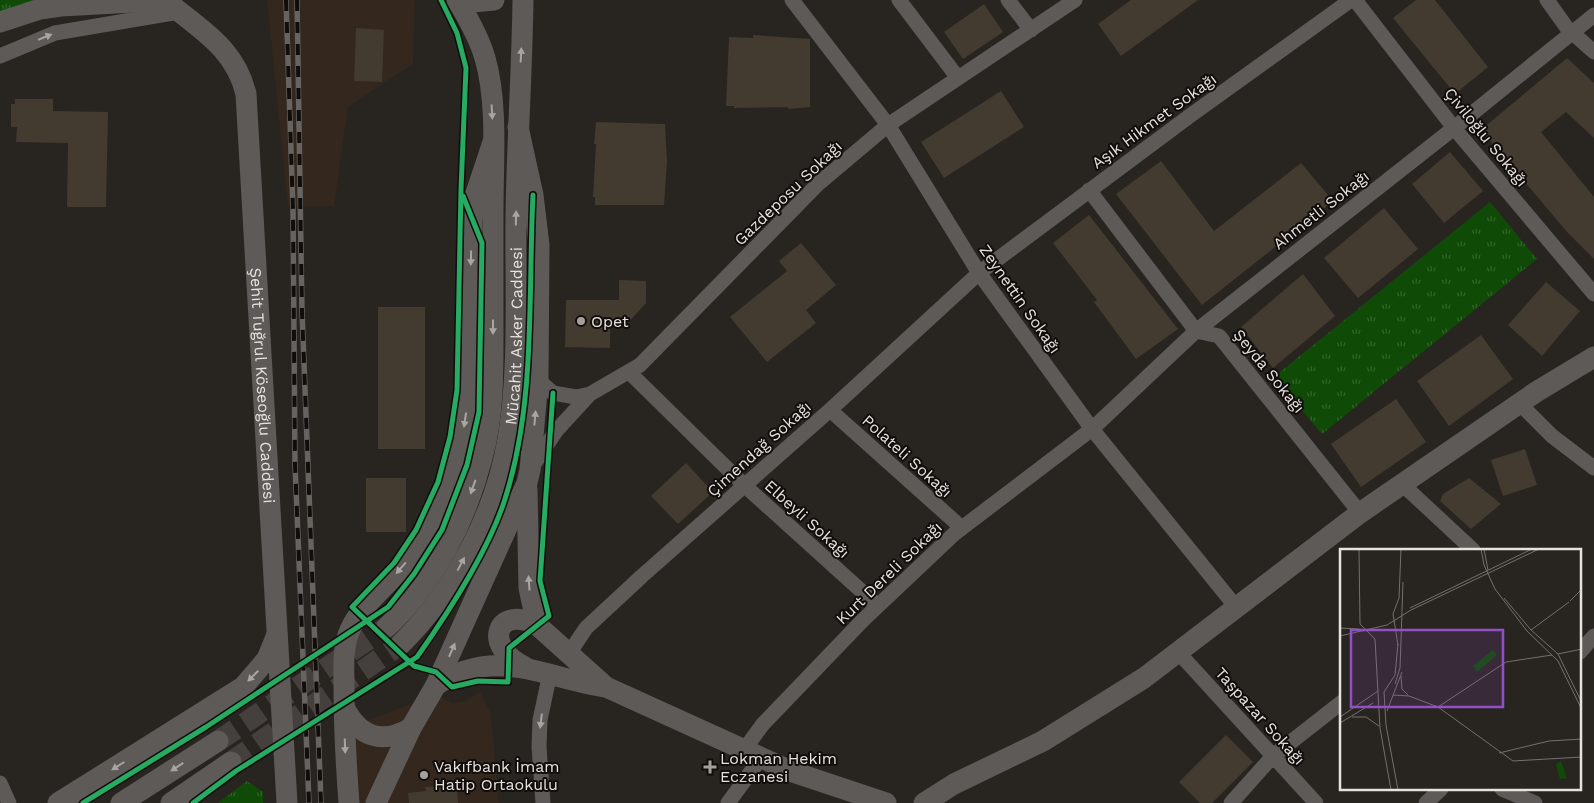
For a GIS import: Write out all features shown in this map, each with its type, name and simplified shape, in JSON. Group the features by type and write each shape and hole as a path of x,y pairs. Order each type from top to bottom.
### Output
{"main road":[{"name":"Mücahit Asker Caddesi","path":"387,627 413,599 447,547 469,498 484,448 493,387 492,142 489,79 485,58 478,38 457,0"},
{"path":"469,0 473,2 494,0"},
{"name":"Mücahit Asker Caddesi","path":"401,644 431,612 454,577 483,519 504,460 511,416 514,373 518,127 523,0"},
{"path":"0,22 40,9 61,6 171,4"},
{"name":"Şehit Tuğrul Köseoğlu Caddesi","path":"171,4 224,50 235,63 246,94 287,803"},
{"path":"518,127 533,195 539,245 538,380 528,477 529,588 538,624"},
{"path":"349,803 344,707 344,652 350,631 356,620 406,563 421,541 446,490 462,440 468,378 472,219 476,193 492,142"},
{"path":"924,803 954,784 1043,741 1144,678 1402,484 1519,403 1594,357"},
{"path":"376,803 411,728 436,685 528,477"},
{"path":"525,667 504,653 499,642 500,630 507,621 513,619 524,619 538,624 568,655 606,687 793,772 886,803"},
{"path":"58,803 243,686 268,659 277,635"},
{"path":"436,685 460,671 471,668 525,667 588,685 606,687"},
{"path":"344,707 353,723 368,734 377,737 393,736 411,728"},
{"path":"121,803 218,741"},
{"path":"174,802 231,762"}],"street":[{"name":"Zeynettin Sokağı","path":"792,0 888,125 979,273 1092,430 1236,607"},
{"path":"899,0 958,78"},
{"path":"1008,0 1031,30"},
{"name":"Gazdeposu Sokağı","path":"590,394 640,365 818,184 888,125 1075,0"},
{"name":"Çiviloğlu Sokağı","path":"1353,0 1454,128 1594,294"},
{"name":"Aşık Hikmet Sokağı","path":"979,273 1090,190 1353,0"},
{"path":"1547,0 1572,32 1594,52"},
{"path":"0,56 55,34 171,4"},
{"name":"Ahmetli Sokağı","path":"1076,440 1092,430 1196,331 1594,15"},
{"path":"1090,190 1196,331"},
{"name":"Çimendağ Sokağı","path":"568,655 586,628 830,410 979,273"},
{"name":"Şeyda Sokağı","path":"1196,331 1219,336 1360,514"},
{"name":"Elbeyli Sokağı","path":"629,372 744,485 878,606"},
{"path":"538,380 553,393 576,397 590,394"},
{"path":"528,477 556,431 590,394"},
{"path":"1519,403 1552,436 1594,468"},
{"name":"Polateli Sokağı","path":"830,410 962,528"},
{"name":"Kurt Dereli Sokağı","path":"728,803 753,754 763,724 878,606 962,528 1076,440"},
{"path":"1402,484 1472,549"},
{"name":"Taşpazar Sokağı","path":"1178,652 1316,803"},
{"path":"543,803 539,747 540,720 550,673"},
{"path":"1231,803 1273,756 1340,704"},
{"path":"0,783 9,803"},
{"path":"1426,803 1440,790"},
{"path":"1504,790 1535,803"}],"shaded area":[{"path":"267,0 415,0 413,64 348,107 334,206 288,207"},
{"name":"Vakıfbank İmam Hatip Ortaokulu","path":"480,692 491,714 499,803 355,803 350,746 360,723 436,695 452,703 466,701"}],"green space":[{"path":"0,0 33,0 33,2 0,13"},
{"path":"1490,202 1537,259 1322,434 1274,377"},
{"path":"247,781 263,792 263,803 218,803"}],"building":[{"path":"1131,0 1198,0 1121,56 1098,24"},
{"path":"1416,0 1435,0 1488,67 1455,94 1393,18"},
{"path":"984,4 1003,32 963,59 944,32"},
{"path":"356,28 384,30 382,82 354,81"},
{"path":"753,35 810,39 810,107 788,109 788,107 734,108 734,106 726,106 729,37 753,38"},
{"path":"1567,58 1594,83 1594,138 1566,112 1541,132 1594,197 1594,259 1568,233 1481,130"},
{"path":"1001,91 1024,127 944,178 921,142"},
{"path":"15,99 53,99 53,111 108,112 106,207 67,207 68,143 16,142 17,127 11,127 11,104 15,104"},
{"path":"596,122 665,124 667,162 664,205 595,205 595,197 593,197"},
{"path":"1450,152 1483,191 1444,223 1412,184"},
{"path":"1161,161 1214,231 1301,163 1333,201 1202,305 1116,194"},
{"path":"1384,208 1418,249 1358,298 1324,258"},
{"path":"1089,215 1178,329 1136,359 1094,302 1097,300 1053,243"},
{"path":"801,243 836,285 806,310 816,323 767,362 730,317 787,271 779,261"},
{"path":"1303,274 1335,316 1273,368 1241,327"},
{"path":"619,280 646,281 646,303 626,325 610,325 610,348 565,347 566,300 619,300"},
{"path":"1546,282 1580,311 1542,356 1508,325"},
{"path":"378,307 425,307 425,449 378,449"},
{"path":"1481,335 1513,379 1449,426 1417,381"},
{"path":"1396,399 1426,442 1361,487 1331,444"},
{"path":"1525,449 1537,485 1503,496 1491,460"},
{"path":"686,463 713,492 678,524 651,496"},
{"path":"366,478 406,478 406,532 366,532"},
{"path":"1469,478 1501,504 1471,529 1440,501 1443,494"},
{"path":"1226,735 1253,762 1212,803 1200,803 1179,782"},
{"path":"443,786 443,790 457,789 458,803 409,803 408,793 426,791 425,787"}],"tunnel":[{"path":"218,741 387,627"},
{"path":"231,762 401,644"}],"railway":[{"path":"286,0 293,210 295,464 309,803"},
{"path":"297,0 302,311 321,803"}],"cycle path":[{"path":"441,0 457,33 466,68 461,189 457,390 450,437 438,482 416,530 394,563 352,607 414,666 436,672 452,687 478,681 508,682 509,648 549,616 540,581 553,393"},
{"path":"193,803 236,771 417,657 467,581 498,519 515,462 522,425 529,348 533,195"},
{"path":"83,803 206,727 388,607 414,574 442,530 467,465 479,412 482,243 463,196"}],"place":[{"name":"Opet","path":"581,321"},
{"name":"Lokman Hekim Eczanesi","path":"710,767"},
{"name":"Vakıfbank İmam Hatip Ortaokulu","path":"424,775"}]}
